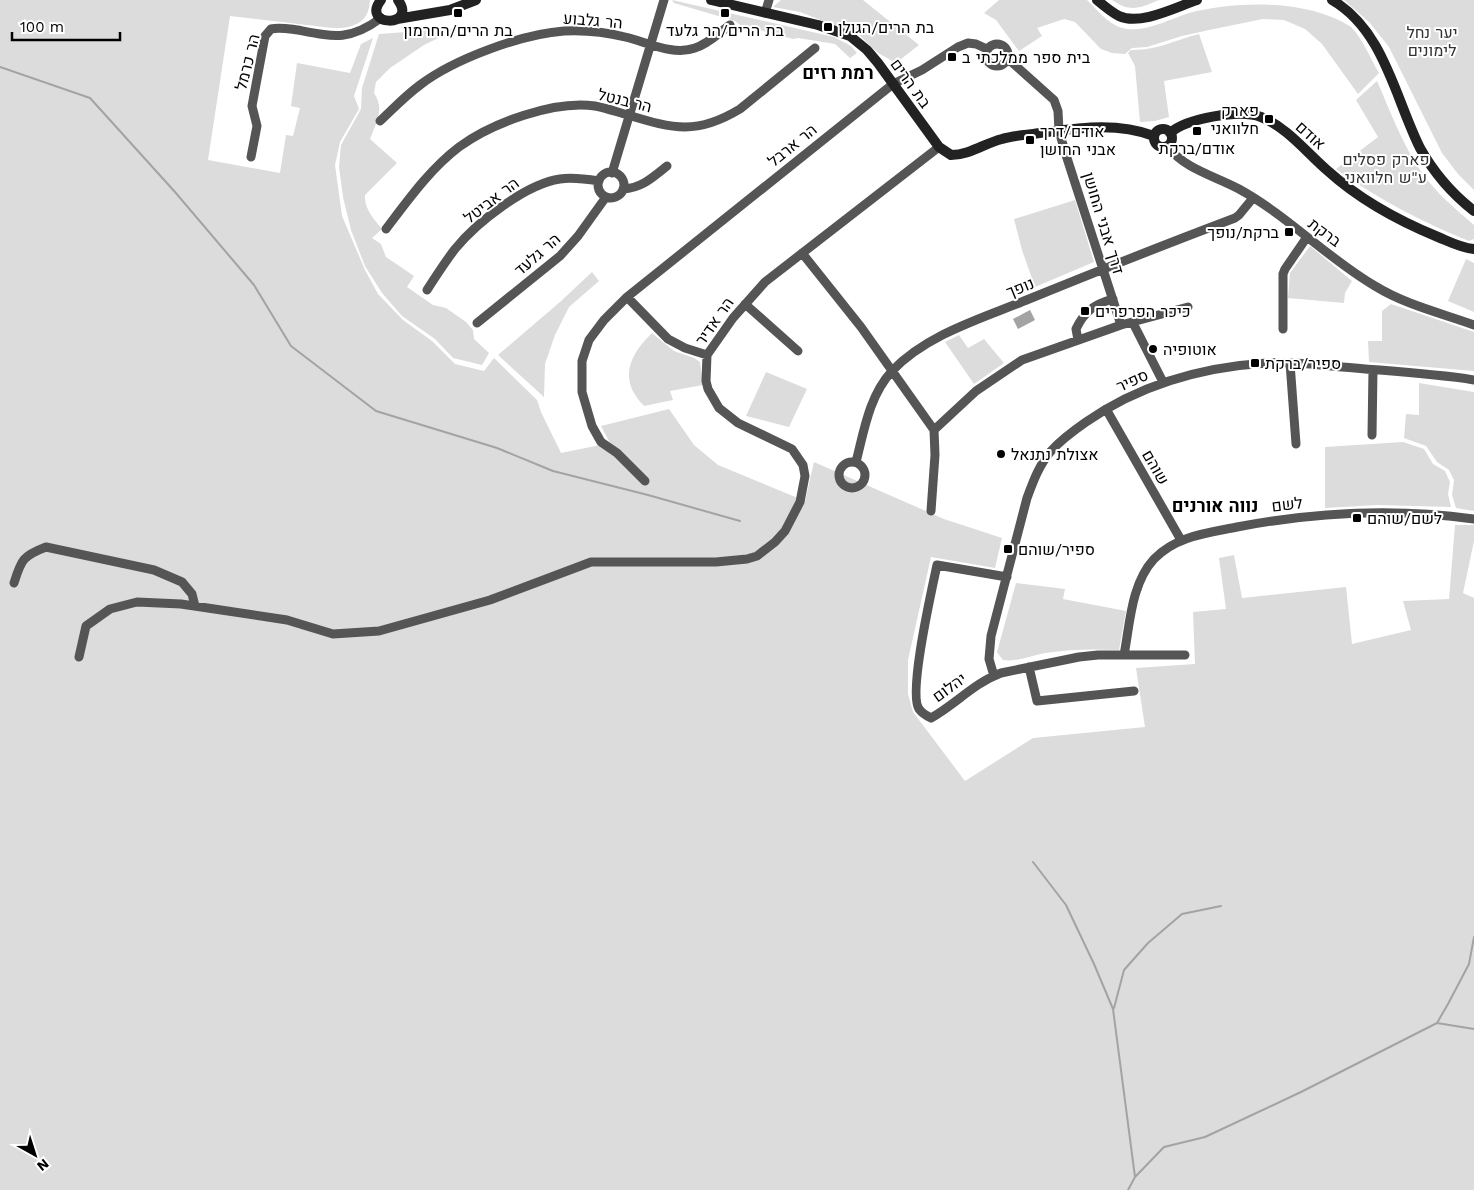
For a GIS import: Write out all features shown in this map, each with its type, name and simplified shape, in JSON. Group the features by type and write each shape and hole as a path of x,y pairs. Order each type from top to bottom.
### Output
{"street":[{"path":"379,1 378,13 381,18 390,22 397,19 450,10 476,0"},
{"path":"612,172 664,0"},
{"name":"בת הרים","path":"710,0 818,25 850,36 868,50 939,147"},
{"path":"765,13 769,0"},
{"path":"1097,0 1108,10 1120,17 1130,19 1142,19 1197,0"},
{"path":"1332,0 1346,9 1356,19 1376,47 1420,147 1436,174 1448,188 1474,211"},
{"path":"400,3 412,12 428,14"},
{"path":"397,19 402,13 400,3"},
{"name":"הר כרמל","path":"251,157 257,126 252,106 266,36 271,29 280,27 319,34 347,36 366,29 381,18"},
{"name":"הר גלבוע","path":"380,120 419,85 445,69 460,61 531,36 565,31 582,31 610,34 676,50 695,48 713,38 730,24"},
{"name":"הר ארבל","path":"645,482 617,454 601,442 592,426 582,392 582,361 588,340 604,320 627,297 893,84 922,70 958,47 968,43 987,49"},
{"path":"993,44 1003,46 1008,58 1003,64 993,66 986,59 987,49 993,44"},
{"name":"הר בנטל","path":"386,229 416,189 446,159 459,147 487,131 525,115 558,107 595,106 678,128 704,126 734,113 753,100 815,48"},
{"name":"דרך אבני החושן","path":"1008,58 1054,100 1058,111 1059,130 1121,325"},
{"name":"אודם","path":"1170,133 1180,125 1223,114 1249,113 1261,116 1276,124 1344,184 1377,207 1424,231 1465,248 1474,249"},
{"path":"939,147 952,155 960,155 1004,138 1059,130 1103,127 1130,129 1154,136"},
{"path":"1160,130 1166,130 1170,133 1172,138 1168,146 1159,147 1154,142 1154,136 1160,130"},
{"name":"ברקת","path":"1168,146 1174,155 1183,162 1239,189 1308,237 1358,276 1390,295 1474,325"},
{"name":"הר אדיר","path":"80,657 86,626 110,609 137,602 195,606 287,620 333,634 379,631 490,600 591,562 716,562 747,559 766,550 785,531 800,502 805,476 803,465 792,449 738,423 719,408 708,389 706,381 707,355 744,304 765,282 939,147"},
{"path":"623,189 620,176 612,172 604,175 599,181 600,193 606,198 616,197 623,189 642,185 667,166"},
{"name":"הר אביטל","path":"426,290 457,247 479,226 523,192 560,179 571,178 599,181"},
{"name":"הר גלעד","path":"477,323 560,256 606,198"},
{"name":"נופך","path":"856,462 873,402 880,387 892,371 921,348 942,337 1102,269 1235,218 1239,216 1253,198"},
{"path":"1283,329 1283,274 1308,237"},
{"path":"802,253 861,327 934,430 935,455 931,511"},
{"path":"627,297 668,339 685,348 707,355"},
{"path":"1078,340 1076,329 1084,314 1091,307 1112,300"},
{"path":"744,304 798,351"},
{"path":"934,430 976,391 1022,360 1121,325 1188,307"},
{"path":"1133,323 1163,382"},
{"name":"ספיר","path":"994,676 989,659 989,649 1027,498 1035,478 1051,451 1106,409 1163,382 1228,367 1269,363 1431,374 1474,380"},
{"path":"1290,363 1296,444"},
{"path":"1372,435 1373,370"},
{"name":"שוהם","path":"1106,409 1181,540"},
{"name":"לשם","path":"1124,655 1134,602 1145,571 1163,551 1181,540 1268,521 1343,513 1402,513 1474,519"},
{"path":"14,583 21,561 33,552 46,547 154,570 182,582 192,594 195,606"},
{"name":"יהלום","path":"1007,577 937,565 918,672 916,695 918,708 926,716 932,718 978,684 994,676 1029,667 1079,657 1185,655"},
{"path":"1029,667 1036,701 1134,691"}],"green space":[{"path":"0,0 370,0 365,18 358,23 343,28 327,28 230,16 208,160 280,173 286,135 293,136 300,108 291,106 297,63 350,73 361,44 373,38 354,96 359,109 340,142 335,165 342,216 365,270 378,294 403,320 432,341 455,364 484,371 494,358 537,400 561,453 610,443 601,426 669,409 694,445 718,465 805,501 814,462 944,519 1002,538 995,568 931,557 908,660 908,694 913,712 965,781 1033,738 1145,727 1136,668 1195,664 1193,612 1226,609 1219,558 1234,555 1242,598 1346,587 1352,644 1411,630 1403,601 1449,599 1455,525 1474,525 1474,541 1463,593 1474,598 1474,1190 0,1190"},
{"path":"672,0 834,37 851,46 857,53 850,58 835,44 798,38 793,39 740,25 735,21 674,3"},
{"path":"781,0 863,0 919,45 896,63 878,53 859,35 800,12 773,7"},
{"path":"999,0 1087,0 1110,22 1128,29 1145,28 1189,13 1230,6 1273,5 1295,7 1334,18 1351,27 1363,43 1379,73 1358,94 1322,44 1305,29 1284,20 1263,19 1209,30 1147,47 1132,48 1125,54 1112,53 1101,49 1075,22 1064,19 1037,28 1042,36 1019,51 996,20 984,13"},
{"path":"1112,0 1159,0 1130,8"},
{"name":"יער נחל לימונים","path":"1344,0 1474,0 1474,190 1458,174 1442,153 1389,47 1369,22"},
{"path":"459,28 424,45 390,68 376,82 374,93 379,110 377,122 370,139 397,163 365,195 365,200 370,213 382,229 372,238 381,244 386,257 414,276 407,287 433,305 446,308 466,322 473,330 474,339 489,353 482,365 453,358 435,339 402,316 382,293 365,266 351,230 343,197 339,167 341,145 361,109 362,88 379,34"},
{"path":"1199,34 1212,72 1164,81 1169,117 1155,121 1140,122 1135,66 1128,53 1131,50 1149,49"},
{"name":"פארק פסלים ע\"ש חלוואני","path":"1377,81 1400,133 1420,170 1434,188 1474,225 1474,239 1469,241 1417,218 1384,200 1336,169 1378,137 1356,100"},
{"path":"1075,200 1094,262 1035,287 1022,250 1014,219"},
{"path":"1310,246 1352,281 1345,293 1344,303 1288,298 1290,273"},
{"path":"1466,259 1474,263 1474,312 1448,301"},
{"path":"592,272 599,281 569,307 555,335 545,364 544,397 498,355"},
{"path":"1391,304 1474,332 1474,371 1369,362 1368,341 1382,341 1382,311"},
{"path":"652,333 674,351 700,362 703,385 670,391 673,400 644,406 631,387 629,377 630,368 637,350"},
{"path":"959,335 968,348 984,339 1004,363 974,384 945,342"},
{"path":"766,372 807,389 789,427 746,416"},
{"path":"1419,383 1474,392 1474,511 1456,508 1452,495 1454,480 1449,470 1437,462 1426,446 1404,438 1406,414 1419,415"},
{"path":"1403,442 1424,449 1433,464 1445,471 1450,482 1448,494 1451,507 1377,505 1325,508 1325,447"},
{"path":"1016,583 1065,589 1063,599 1126,611 1119,650 1091,649 1064,651 1003,660 997,652"}],"shaded area":[{"path":"1030,310 1035,320 1018,329 1013,319"}],"waterway":[{"path":"0,67 90,98 175,192 254,285 291,346 376,411 497,448 553,471 740,521"},
{"path":"1033,862 1066,905 1113,1009 1135,1177"},
{"path":"1114,1008 1124,970 1148,943 1182,914 1221,906"},
{"path":"1437,1023 1469,964 1474,937"},
{"path":"1128,1190 1135,1177 1164,1147 1205,1137 1301,1092 1437,1023 1474,1029"}],"place":[{"name":"בת הרים/החרמון","path":"458,13"},
{"name":"בת הרים/הר גלעד","path":"725,13"},
{"name":"בת הרים/הגולן","path":"828,27"},
{"name":"בית ספר ממלכתי ב","path":"952,57"},
{"name":"פארק חלוואני","path":"1269,119"},
{"name":"אודם/ברקת","path":"1197,131"},
{"name":"אודם/דרך אבני החושן","path":"1030,140"},
{"name":"ברקת/נופך","path":"1289,232"},
{"name":"כיכר הפרפרים","path":"1085,311"},
{"name":"אוטופיה","path":"1153,349"},
{"name":"ספיר/ברקת","path":"1255,363"},
{"name":"אצולת נתנאל","path":"1001,454"},
{"name":"לשם/שוהם","path":"1357,518"},
{"name":"ספיר/שוהם","path":"1008,549"}],"district":[{"name":"רמת רזים","path":"838,73"},
{"name":"נווה אורנים","path":"1215,506"}]}
